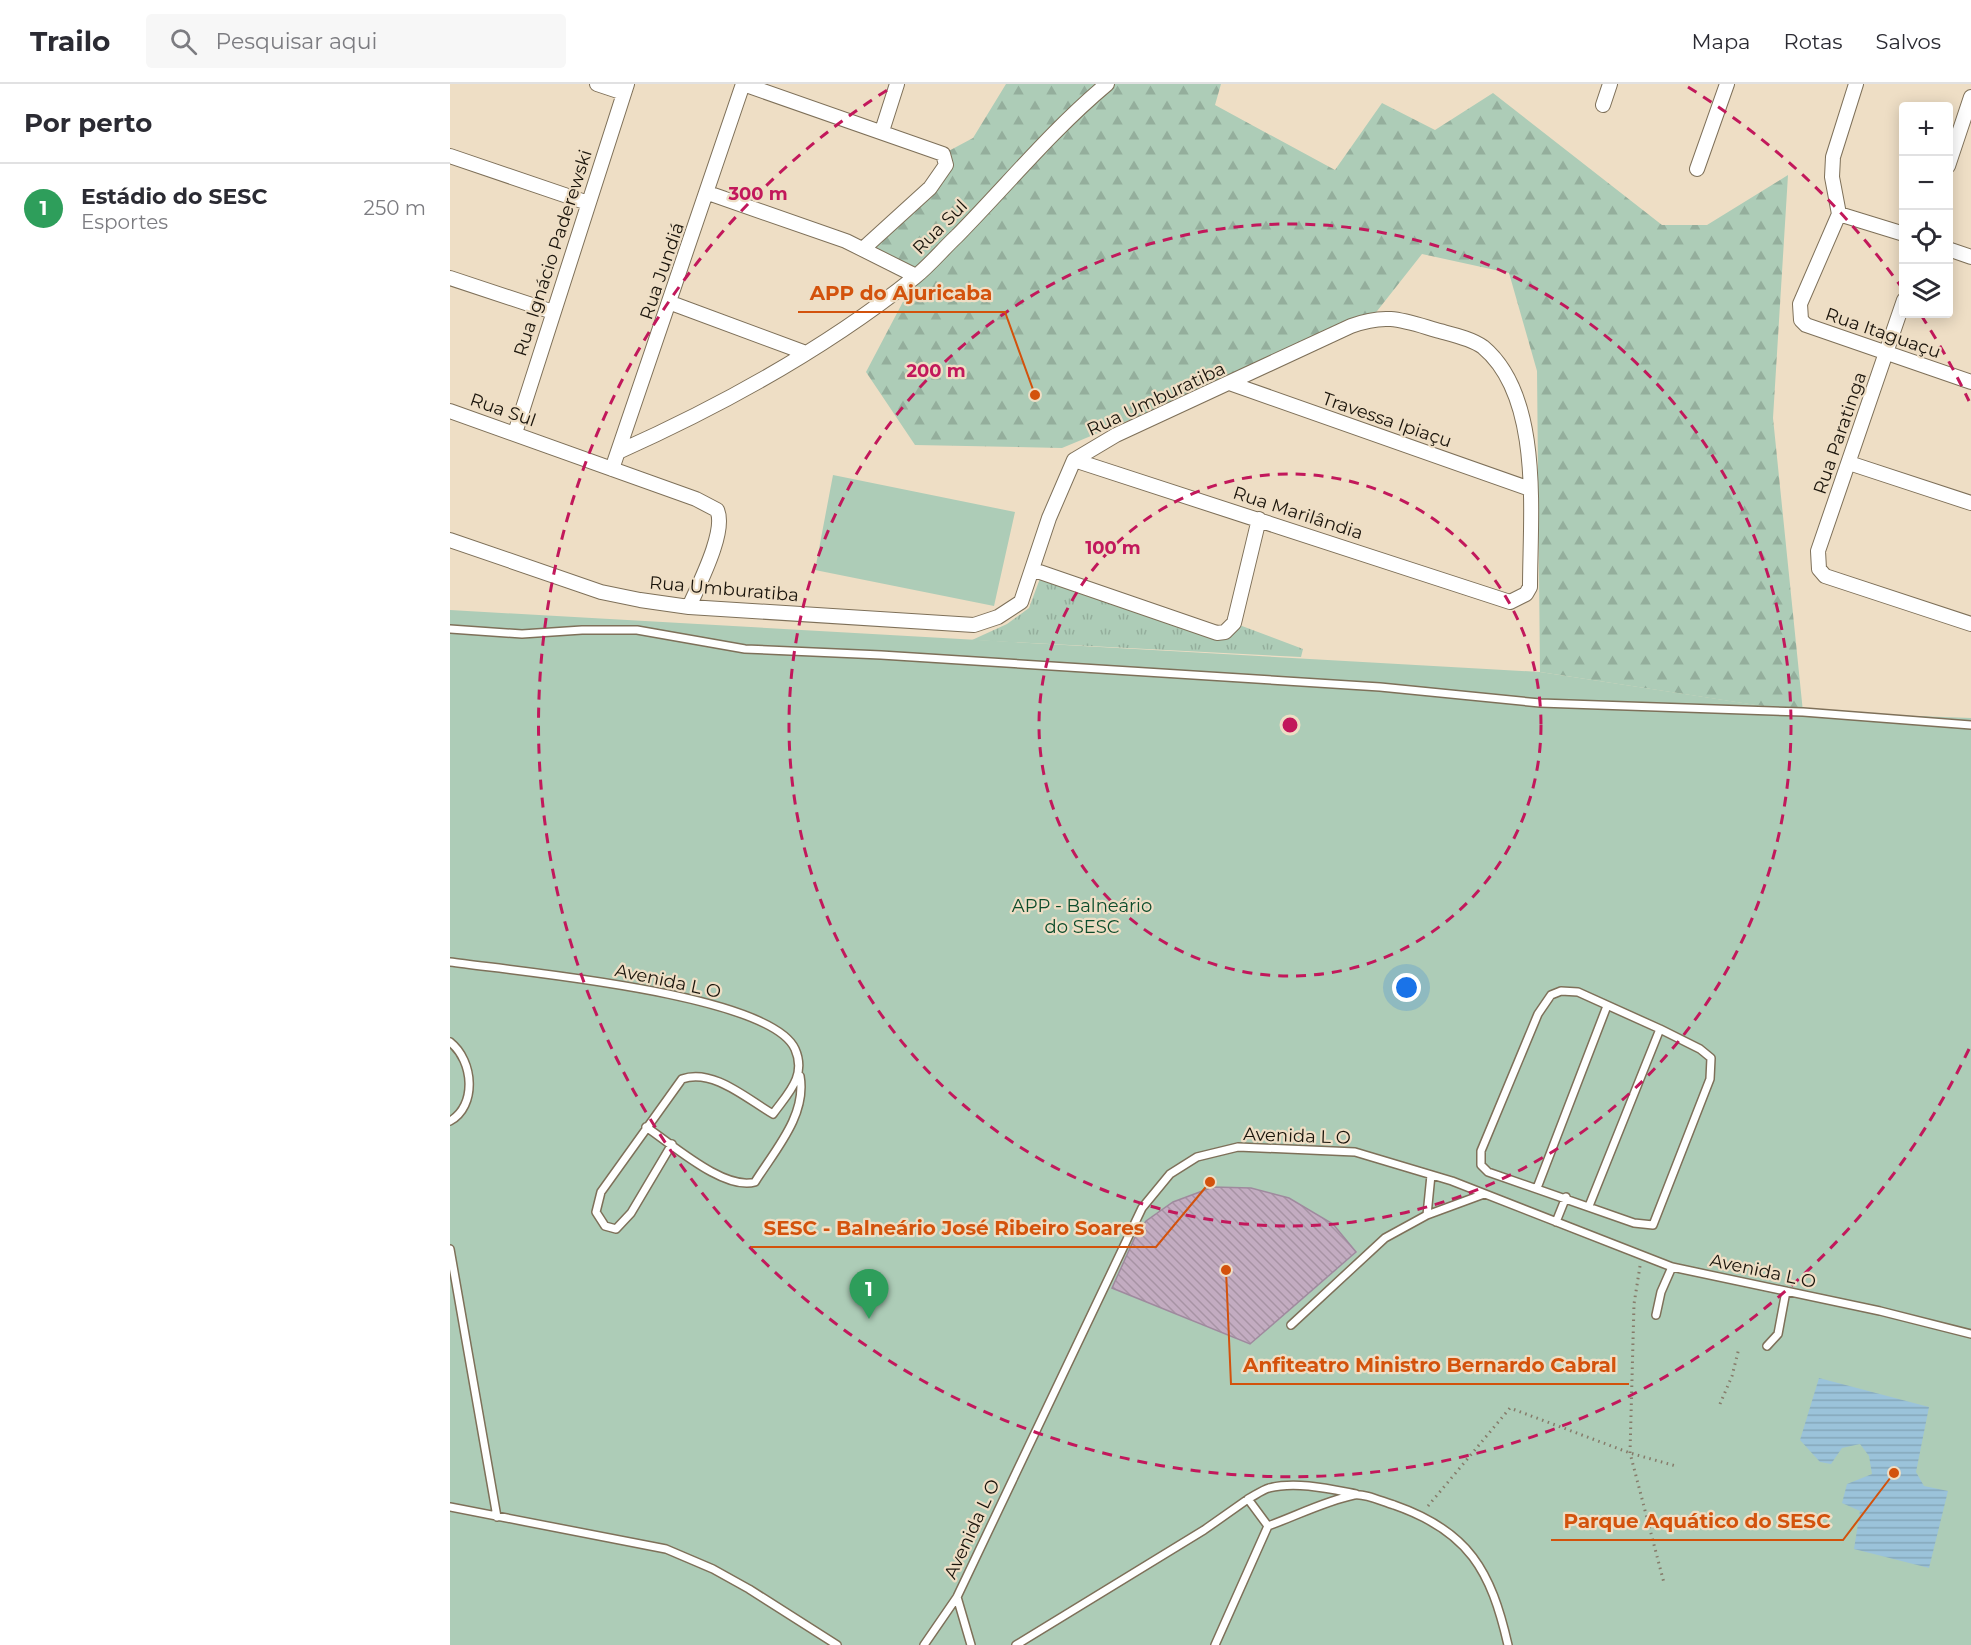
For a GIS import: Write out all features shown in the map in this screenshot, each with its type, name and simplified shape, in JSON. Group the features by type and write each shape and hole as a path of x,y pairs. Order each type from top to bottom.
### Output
{"street":[{"path":"597,84 625,88"},
{"path":"743,84 943,154 946,165 930,188 864,248"},
{"name":"Rua Jundiá","path":"612,470 708,193 743,84"},
{"path":"882,131 897,84"},
{"name":"Rua Sul","path":"618,452 703,414 806,353 916,276 985,208 1039,149 1107,84"},
{"path":"1603,105 1610,84"},
{"path":"1697,169 1727,84"},
{"path":"1856,84 1833,157 1832,177 1839,214 1899,232"},
{"name":"Rua Ignácio Paderewski","path":"515,433 625,88"},
{"path":"1952,156 1966,126 1971,97"},
{"path":"450,156 588,203"},
{"path":"708,193 864,248 916,276"},
{"name":"Rua Itaguaçu","path":"1839,214 1800,304 1801,320 1806,325 1971,382"},
{"path":"1953,251 1971,257"},
{"path":"450,278 553,312"},
{"path":"670,303 806,353"},
{"name":"Rua Paratinga","path":"1899,314 1818,551 1819,569 1825,576 1971,624"},
{"name":"Rua Umburatiba","path":"450,540 601,592 690,607 974,625 998,617 1021,602 1034,570 1049,518 1074,460 1116,435 1232,384 1372,318 1403,321 1480,345 1497,361 1519,402 1530,489 1530,587 1526,594 1510,602"},
{"name":"Travessa Ipiaçu","path":"1232,384 1530,489"},
{"name":"Rua Sul","path":"450,411 696,499 717,510 720,524 713,550 690,607"},
{"name":"Rua Marilândia","path":"1074,460 1510,602"},
{"path":"1849,463 1971,503"},
{"path":"1034,570 1217,633 1225,632 1234,623 1259,519"}],"lane":[{"path":"450,629 522,634 582,630 637,630 746,649 881,655 1357,686 1540,703 1803,712 1971,725"},
{"name":"Avenida L O","path":"450,962 630,987 697,1001 749,1016 785,1034 796,1051 802,1089 796,1118 755,1182 745,1185 723,1179 672,1144"},
{"path":"1561,991 1578,992 1660,1029 1700,1049 1711,1058 1710,1079 1653,1225 1634,1223 1566,1197 1488,1172 1481,1165 1481,1151 1538,1014 1551,995 1561,991"},
{"path":"1537,1188 1607,1006"},
{"path":"1589,1206 1660,1029"},
{"path":"450,1042 464,1061 468,1077 468,1102 459,1116 450,1121"},
{"path":"646,1127 672,1144 631,1214 616,1229 604,1227 596,1212 601,1192 646,1127 682,1079 695,1074 710,1077 773,1114 797,1082 799,1073"},
{"name":"Avenida L O","path":"924,1645 957,1597 1142,1208 1170,1174 1197,1158 1238,1147 1355,1152 1484,1194 1672,1267 1971,1334"},
{"path":"1427,1215 1431,1175"},
{"path":"1292,1324 1385,1238 1427,1215 1484,1194"},
{"path":"1556,1222 1566,1197"},
{"path":"450,1249 497,1517"},
{"path":"1656,1315 1661,1292 1672,1267"},
{"path":"1767,1346 1778,1334 1786,1291"},
{"path":"1016,1645 1204,1530 1248,1499 1269,1488 1292,1487 1322,1488 1357,1494 1421,1515 1463,1543 1483,1570 1498,1602 1508,1645"},
{"path":"1215,1645 1268,1526 1357,1494"},
{"path":"1248,1499 1268,1526"},
{"path":"450,1507 666,1549 713,1569 740,1584 837,1645"},
{"path":"957,1597 971,1645"}],"path":[{"path":"1642,1256 1634,1304 1630,1453 1664,1583"},
{"path":"1720,1404 1732,1376 1739,1348"},
{"path":"1421,1515 1510,1408 1630,1453 1676,1466"}],"green space":[{"path":"1006,84 1221,84 1215,105 1335,170 1382,103 1435,130 1493,93 1662,225 1707,225 1788,175 1773,418 1803,712 450,647 1795,711 1540,672 1537,371 1509,273 1422,254 1370,320 1062,448 915,445 866,372 916,277 864,248 930,188 943,154 973,138"},
{"path":"833,475 1015,512 994,606 815,570"},
{"path":"1042,573 1217,633 1234,623 1303,649 1301,657 972,640 1007,624 1029,608"},
{"name":"APP - Balneário do SESC","path":"450,610 1540,672 1803,712 1971,718 1971,1645 450,1645"}],"water":[{"path":"1819,1378 1929,1407 1916,1472 1924,1486 1948,1491 1929,1568 1854,1549 1860,1511 1842,1503 1847,1484 1872,1474 1869,1456 1860,1444 1842,1448 1831,1464 1820,1462 1800,1440"}],"building":[{"path":"1213,1187 1251,1188 1289,1198 1333,1224 1356,1252 1250,1344 1112,1288 1135,1237 1146,1221 1173,1202"}],"place":[{"name":"APP do Ajuricaba","path":"1035,395"},
{"name":"SESC - Balneário José Ribeiro Soares","path":"1210,1182"},
{"name":"Anfiteatro Ministro Bernardo Cabral","path":"1226,1270"},
{"name":"Estádio do SESC","path":"869,1319"},
{"name":"Parque Aquático do SESC","path":"1894,1473"}]}
